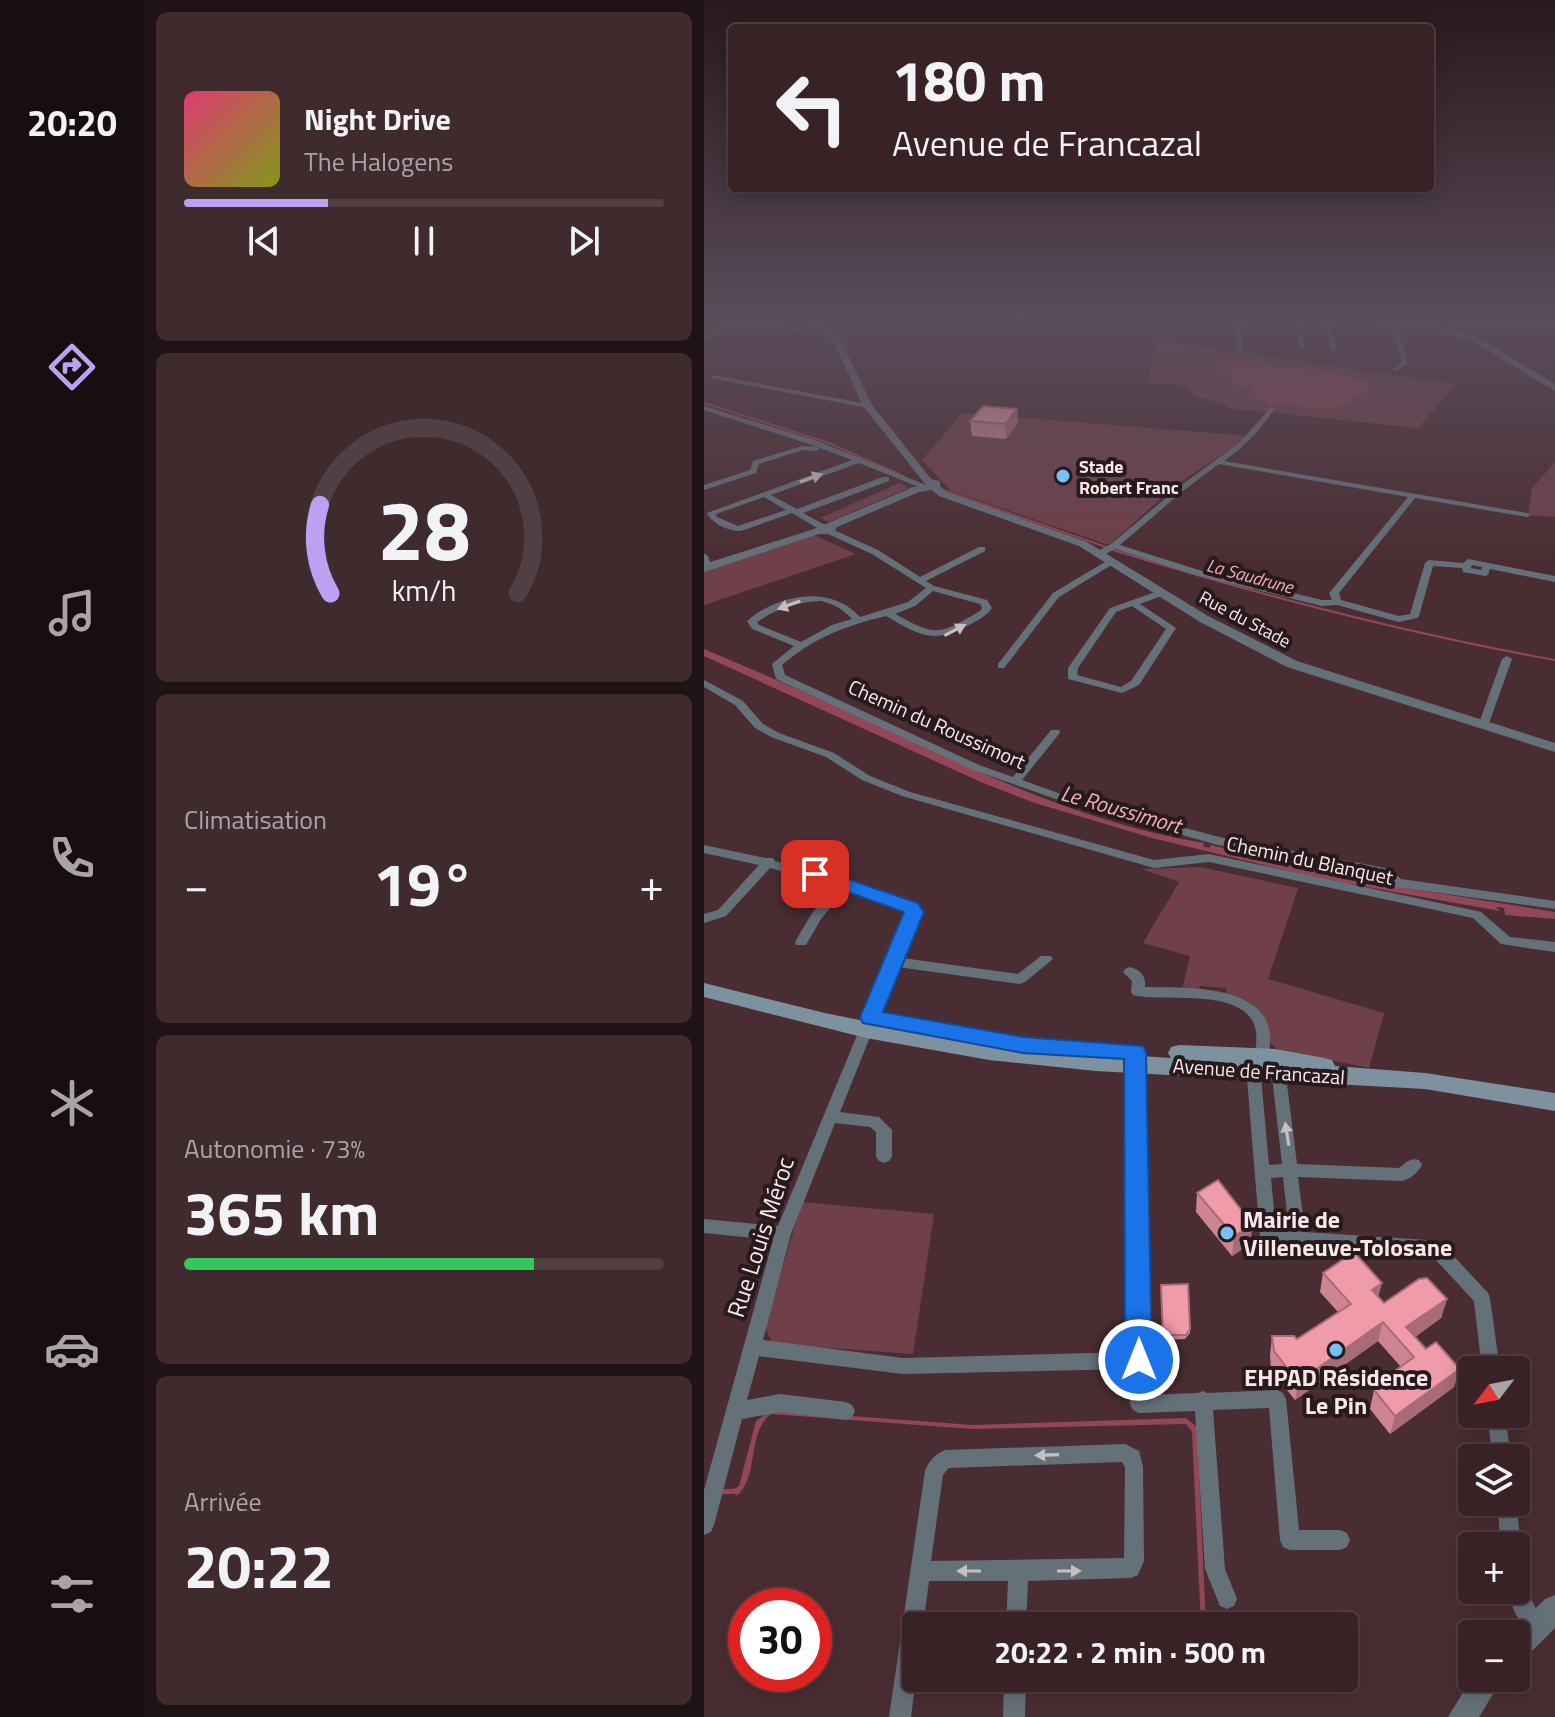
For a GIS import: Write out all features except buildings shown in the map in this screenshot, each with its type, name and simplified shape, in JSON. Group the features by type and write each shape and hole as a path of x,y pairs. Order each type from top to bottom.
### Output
{"main road":[{"name":"Avenue de Francazal","path":"704,981 869,1023"},
{"name":"Avenue de Francazal","path":"704,990 1028,1057 1265,1062 1390,1080 1447,1082 1555,1102"}],"street":[{"path":"831,399 868,406"},
{"path":"865,399 927,485"},
{"path":"704,408 827,447 927,485"},
{"path":"1001,666 1056,595 1263,427 1272,408"},
{"path":"704,488 753,471 756,463 802,448 827,447"},
{"path":"738,529 714,519 711,513 858,461"},
{"path":"1219,462 1527,515"},
{"path":"722,537 886,479"},
{"path":"705,563 826,529 927,485"},
{"name":"Rue du Stade","path":"927,485 943,494 1108,553 1161,593 1260,651 1555,748"},
{"path":"764,494 875,552 931,588 984,602 987,608 984,613 945,636 933,637 885,612"},
{"path":"1337,602 1334,593 1413,496"},
{"path":"918,581 982,549"},
{"path":"1108,553 1322,603 1337,602 1407,619 1414,616 1429,563 1487,564 1489,569 1555,579"},
{"path":"857,619 834,598 824,597 809,598 752,621 755,627 801,645 857,619 919,600 931,588"},
{"path":"1134,604 1171,628 1135,683 1122,690 1072,677 1073,668 1113,610 1161,593"},
{"name":"Chemin du Roussimort","path":"801,645 777,664 780,677 1015,782 1218,841 1385,872 1397,883 1555,905"},
{"path":"1483,726 1507,659"},
{"name":"Chemin du Blanquet","path":"704,683 739,703 759,726 775,735 830,755 866,778 906,794 1154,864 1209,858 1477,915 1506,941 1555,947"},
{"path":"1015,782 1055,732"},
{"path":"1209,858 1218,841"},
{"path":"704,849 769,861 844,883 816,916 801,942"},
{"path":"704,919 722,913 769,861"},
{"name":"Rue Louis Méroc","path":"707,1516 783,1234 914,912 844,883"},
{"path":"896,962 1020,979 1046,959"},
{"path":"1130,972 1139,979 1138,992 1223,997 1248,1006 1260,1022 1265,1062 1292,1170 1298,1239"},
{"path":"1134,1057 1139,1404 1277,1399 1290,1540 1340,1540"},
{"path":"1265,1062 1264,1172 1268,1237 1427,1247 1441,1254 1482,1298 1489,1356"},
{"path":"830,1117 874,1121 884,1130 884,1157"},
{"path":"1264,1172 1292,1170 1402,1175 1414,1165"},
{"path":"704,1226 783,1234"},
{"path":"751,1347 903,1366 1139,1360"},
{"path":"1203,1400 1215,1569 1227,1599"},
{"path":"736,1411 780,1403 846,1411"},
{"path":"900,1717 920,1571 934,1471 945,1459 1125,1453 1132,1458 1134,1561 1131,1568 920,1571"},
{"path":"1017,1612 1018,1571"},
{"path":"1527,1604 1545,1618 1530,1633"},
{"path":"1014,1717 1015,1692"},
{"path":"1462,1717 1479,1692"}],"shaded area":[{"path":"1206,399 1443,399 1418,428 1226,408 1227,405"},
{"path":"1260,399 1353,399 1329,409 1270,403"},
{"name":"Stade Robert Franc","path":"962,413 1249,436 1176,485 1109,545 951,491 922,460"},
{"path":"1555,462 1555,517 1528,515 1532,488"},
{"path":"900,483 908,488 829,522 820,518"},
{"path":"814,535 856,554 704,605 704,570"},
{"path":"704,649 990,776 1115,823 1204,843 1203,846 1209,848 1211,845 1351,879 1555,912 1555,919 1505,915 1504,908 1496,907 1500,911 1322,879 1152,838 1035,803 983,783 704,656"},
{"path":"1200,867 1298,888 1268,979 1384,1013 1369,1068 1277,1049 1267,1035 1259,1012 1242,999 1226,994 1226,988 1200,986 1199,992 1182,990 1190,956 1143,943 1179,882 1142,869"},
{"path":"802,1202 934,1214 913,1354 772,1344 765,1326"},
{"path":"771,1410 972,1425 1186,1418 1197,1427 1205,1612 1200,1612 1192,1432 1186,1424 972,1429 771,1414 758,1432 748,1478 736,1496 734,1489 739,1486 756,1421"}],"waterway":[{"name":"La Saudrune","path":"704,403 829,443 903,476"},
{"name":"La Saudrune","path":"946,491 1106,547"},
{"name":"La Saudrune","path":"1113,550 1332,612 1555,660"},
{"path":"718,1492 738,1491"}],"place":[{"name":"Stade Robert Franc","path":"1063,476"},
{"name":"Mairie de Villeneuve-Tolosane","path":"1227,1233"},
{"name":"EHPAD Résidence Le Pin","path":"1336,1350"}],"route":[{"path":"815,874 911,907 914,912 871,1017 1023,1045 1135,1052 1139,1360"}],"water label":[{"name":"Le Roussimort","path":"1121,809"}]}
